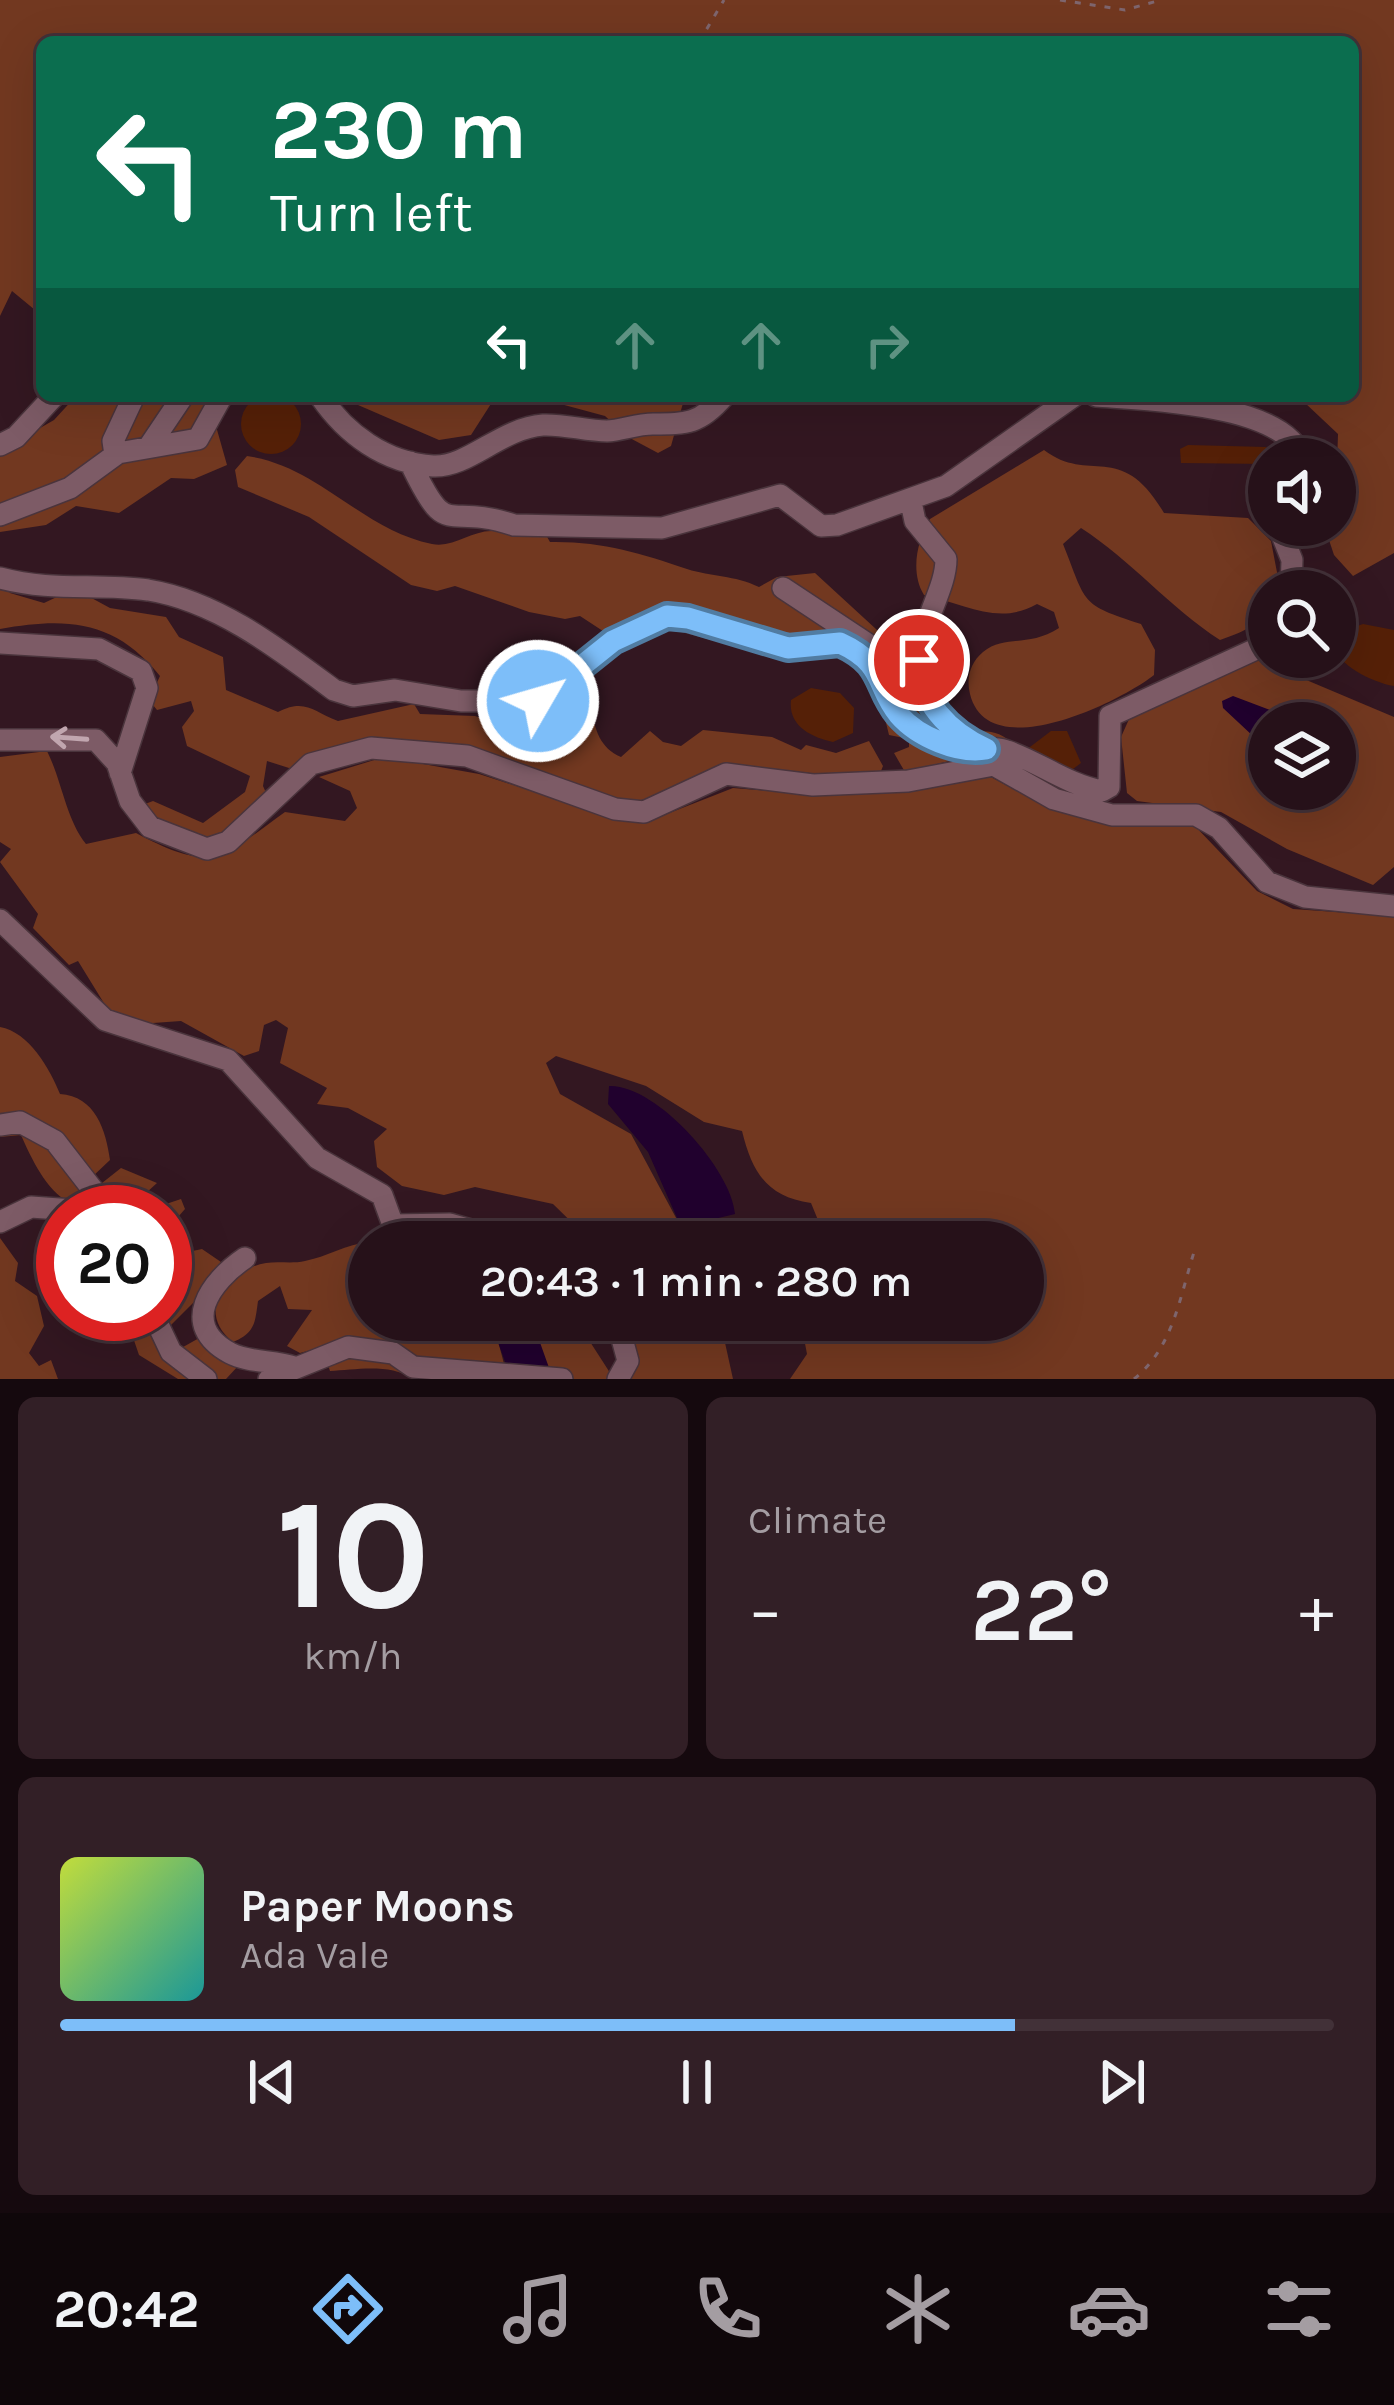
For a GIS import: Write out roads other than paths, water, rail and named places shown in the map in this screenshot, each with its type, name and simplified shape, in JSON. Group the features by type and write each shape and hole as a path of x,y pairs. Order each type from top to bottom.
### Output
{"street":[{"path":"0,445 16,437 48,402"},
{"path":"115,455 113,441 131,402"},
{"path":"171,435 181,402"},
{"path":"0,515 43,502 115,455 171,435 198,439 219,402"},
{"path":"325,402 348,431 410,462 455,464 511,431 542,425 606,431 651,424 680,427 696,423 718,402"},
{"path":"410,462 433,511 442,516 492,518 514,525 662,528 780,495 821,526 837,525 946,486 1065,402"},
{"path":"1159,402 1277,426 1294,438"},
{"path":"911,502 915,521 946,560 922,630 919,678"},
{"path":"0,578 55,590 145,590 187,598 218,612 334,690 353,696 394,690 461,701 538,701 613,641 667,616 788,648 840,643 883,678 899,716 955,749 1001,748 1062,780 1102,790 1113,780 1110,716 1248,653"},
{"path":"783,588 919,678 941,718 986,749"},
{"path":"0,643 99,649 141,670 147,688 120,773"},
{"path":"0,740 96,740 150,827 207,849 228,842 311,764 371,748 467,755 615,809 644,812 726,774 813,785 908,781 994,765 1054,799 1112,815 1196,815 1219,828 1267,882 1305,897 1394,906"},
{"path":"0,920 105,1020 228,1060 316,1158 382,1196 391,1221"},
{"path":"0,1125 20,1121 55,1141 87,1185"},
{"path":"0,1222 36,1207"},
{"path":"244,1258 209,1288 203,1318 207,1330 233,1355 302,1372"},
{"path":"168,1341 185,1371 206,1379"},
{"path":"618,1379 628,1361 623,1341"},
{"path":"269,1379 302,1372 348,1347 379,1348 425,1368 562,1379"}]}
